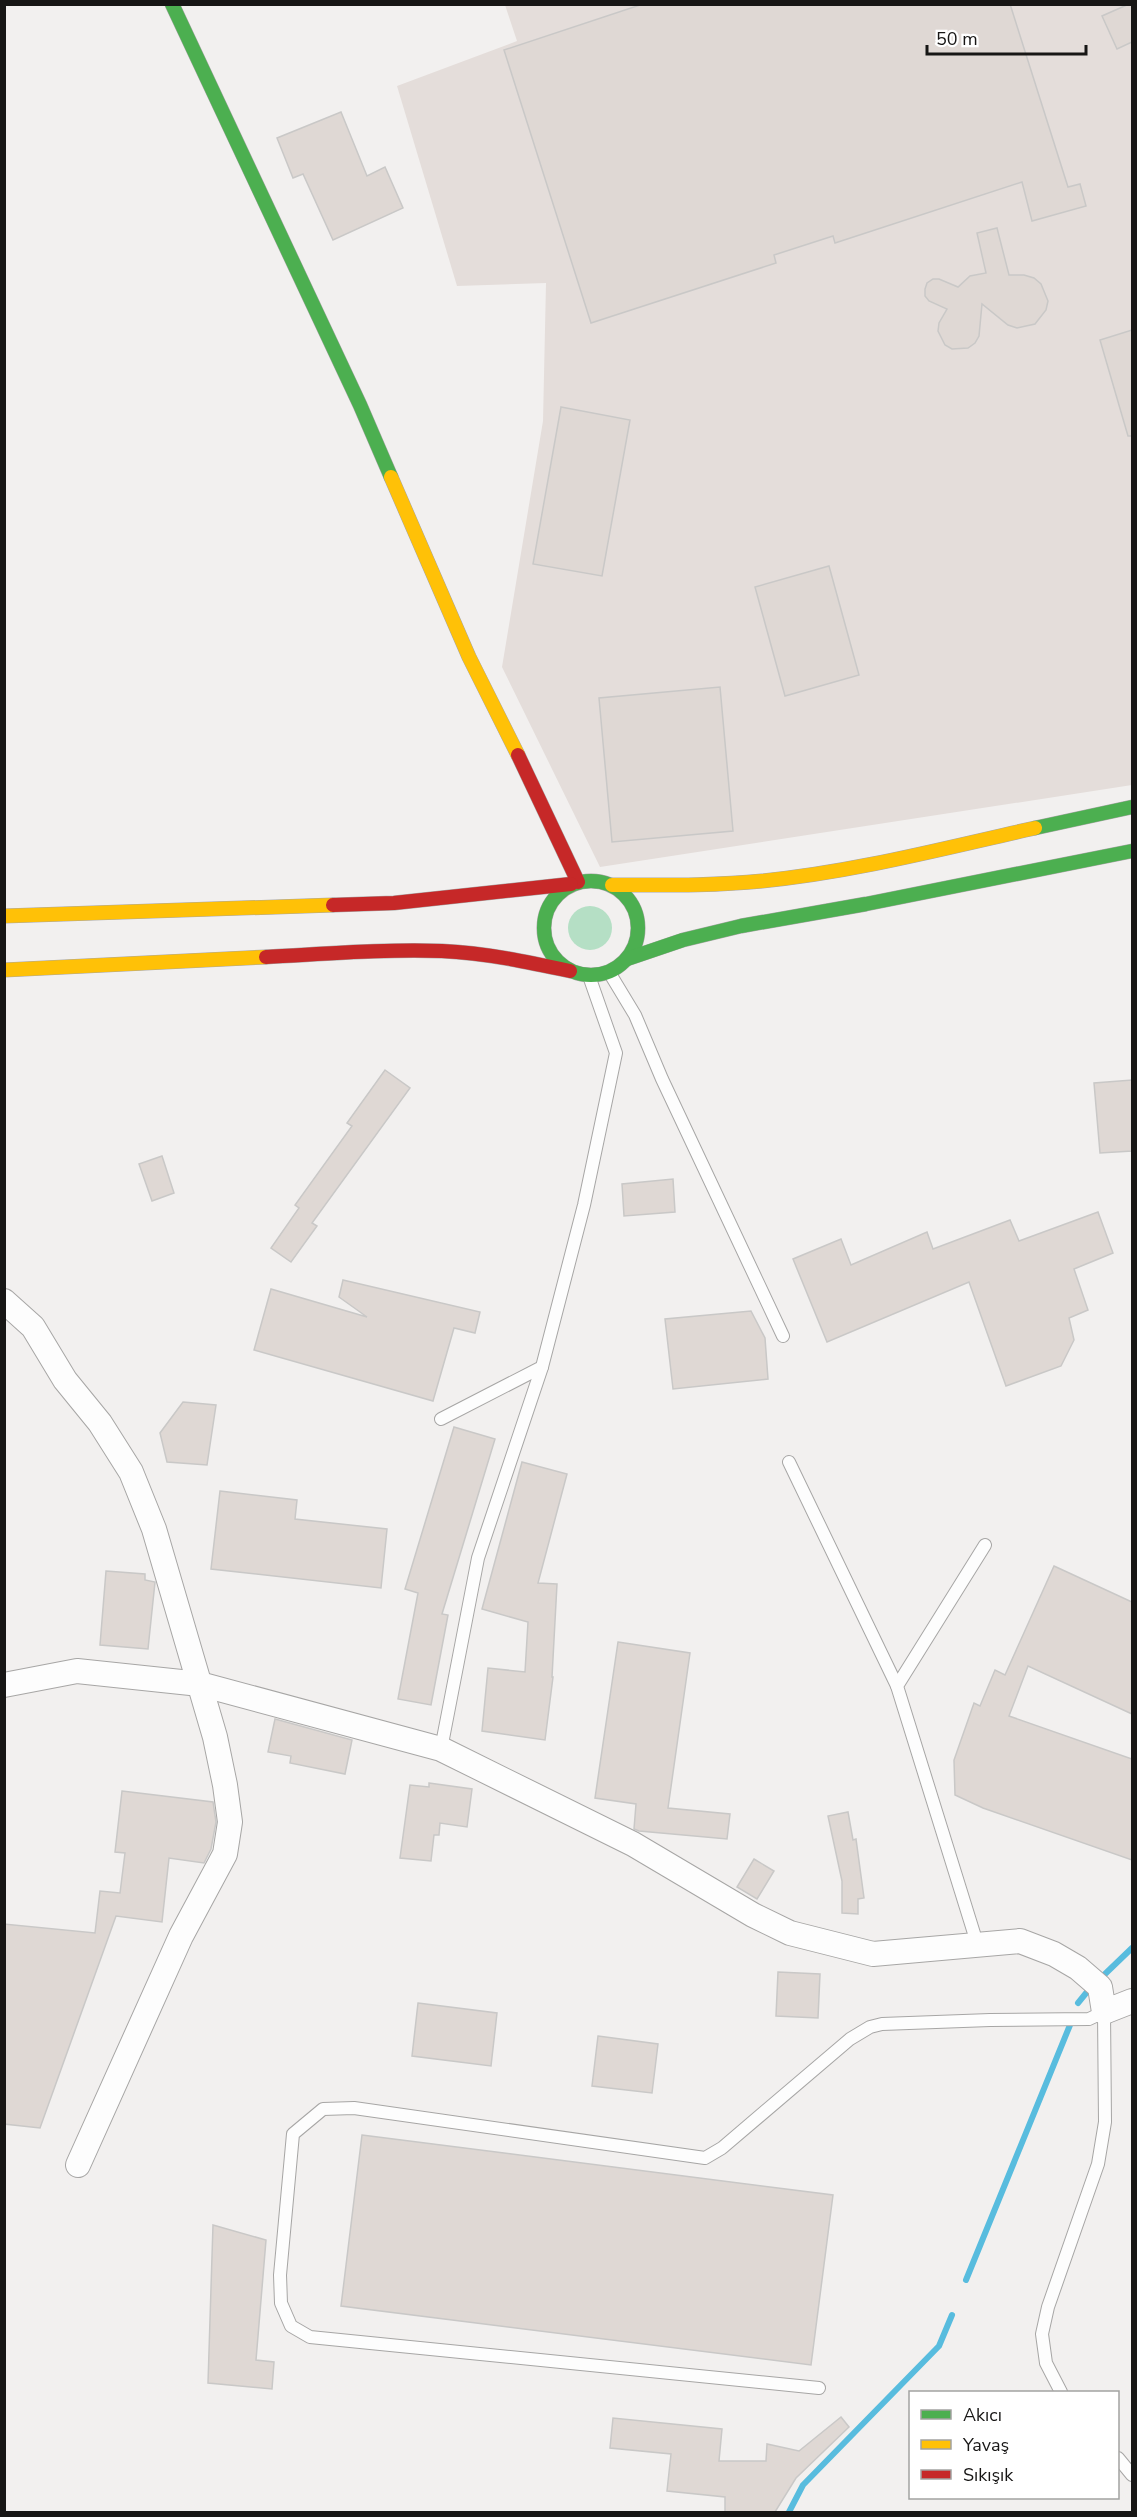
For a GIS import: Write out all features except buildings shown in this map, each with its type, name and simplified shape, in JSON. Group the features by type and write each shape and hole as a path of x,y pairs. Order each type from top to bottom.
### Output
{"street":[{"path":"172,4 360,405 469,657 509,735 574,883"},
{"path":"4,916 394,903 590,880 612,885 725,884 764,881 855,868 1132,807"},
{"path":"4,970 379,951 443,951 506,957 590,976 609,972 627,959 683,940 741,926 866,904 1132,850"},
{"path":"570,971 557,962 548,950 543,935 544,920 549,905 558,893 574,883"},
{"path":"612,885 633,905 638,919 635,947 627,959"},
{"path":"4,1301 33,1327 65,1380 100,1423 131,1472 154,1529 200,1684 225,1785 230,1822 225,1854 181,1936 78,2165"},
{"path":"4,1685 77,1671 200,1684 441,1749 633,1844 753,1915 790,1933 873,1954 1020,1941 1054,1954 1078,1968 1100,1988 1104,2012 1132,2001"}],"lane":[{"path":"609,972 635,1015 662,1079 783,1336"},
{"path":"441,1749 478,1558 542,1367 584,1205 616,1053 590,976"},
{"path":"441,1419 542,1367"},
{"path":"789,1462 897,1686 977,1943"},
{"path":"897,1686 985,1545"},
{"path":"819,2388 310,2337 299,2332 291,2326 281,2303 280,2275 293,2134 323,2109 354,2108 705,2158 715,2154 850,2039 870,2027 882,2024 990,2019 1089,2019 1104,2012 1105,2122 1098,2164 1048,2307 1042,2334 1046,2363 1060,2391"},
{"path":"1119,2459 1132,2475"}],"shaded area":[{"path":"505,5 1132,5 1132,785 600,867 502,667 543,421 546,283 457,286 397,86 517,41"}],"green space":[{"path":"590,906 605,913 612,928 605,943 590,950 575,943 568,928 575,913"}],"waterway":[{"path":"1105,1974 1132,1948"},
{"path":"1078,2003 1091,1987"},
{"path":"966,2280 1070,2025"},
{"path":"789,2512 803,2485 939,2346 952,2315"}],"traffic: fast":[{"path":"172,4 360,405 391,477"},
{"path":"1035,828 1132,807"},
{"path":"627,959 683,940 741,926 866,904 1132,851"},
{"path":"582,881 600,881 625,894 635,910 638,928 635,946 625,962 600,975 582,975 557,962 544,937 544,919 557,894 582,881"}],"traffic: slow":[{"path":"391,477 469,657 518,755"},
{"path":"612,885 724,884 796,877 899,859 1035,828"},
{"path":"4,916 333,905"},
{"path":"4,970 266,957"}],"traffic: jam":[{"path":"518,755 578,882"},
{"path":"333,905 394,903 571,884"},
{"path":"266,957 376,951 442,951 491,956 570,971"}]}
